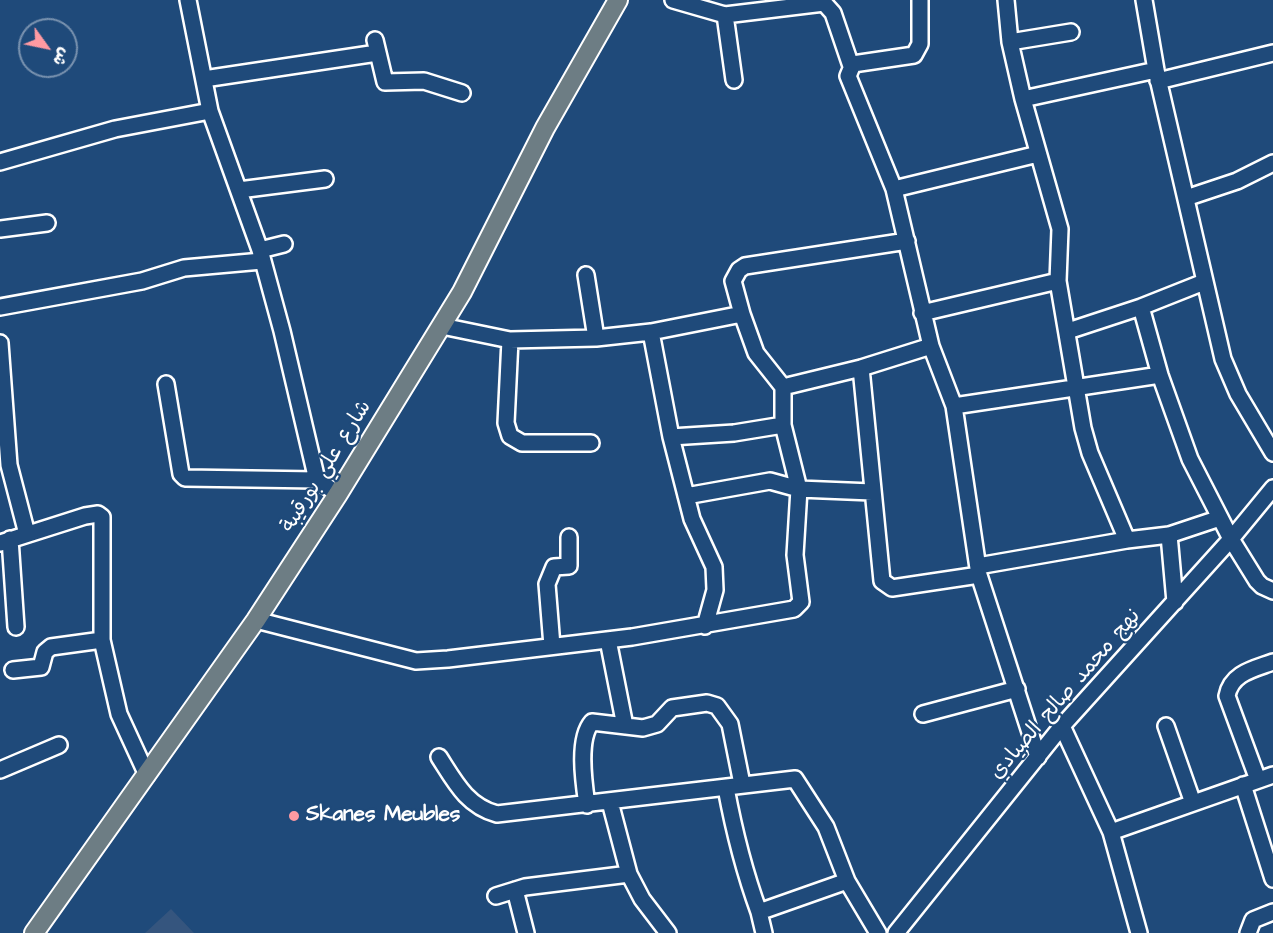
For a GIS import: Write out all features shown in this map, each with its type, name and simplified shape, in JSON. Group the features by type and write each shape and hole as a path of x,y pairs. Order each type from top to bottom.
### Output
{"main road":[{"name":"شارع علي بورقيبة","path":"34,933 256,620 338,494 462,292 545,128 618,0"}],"street":[{"path":"188,0 210,111 261,255 282,331 317,480"},
{"path":"673,0 724,15 788,3 820,2 828,5 833,13 851,66 848,72 849,82 894,189 931,346 954,406 979,570 1038,757"},
{"path":"851,66 914,55 920,44 920,0"},
{"path":"1006,0 1010,42 1023,99 1060,229 1058,281 1083,428 1090,453 1127,540"},
{"path":"1144,0 1157,75 1204,282 1230,378 1273,453"},
{"path":"724,15 734,81"},
{"path":"1010,42 1071,32"},
{"path":"204,79 376,46 385,82 424,81 462,93"},
{"path":"1023,99 1273,53"},
{"path":"0,162 115,129 210,111"},
{"path":"894,189 1038,154"},
{"path":"1186,198 1237,181 1273,163"},
{"path":"239,190 326,179"},
{"path":"0,229 47,222"},
{"path":"256,620 416,661 448,660 608,640 705,626 794,609 801,602 795,555 799,489 783,425 783,387 756,353 733,281 740,268 907,241"},
{"path":"0,307 142,281 184,268 261,255 284,244"},
{"path":"586,275 597,338"},
{"path":"922,312 1058,281"},
{"path":"1068,331 1141,307 1204,282"},
{"path":"1141,307 1160,375 1190,459 1232,539 1262,586 1273,591"},
{"path":"442,326 510,340 597,338 651,332 742,314"},
{"path":"651,332 671,437 686,496 715,577 712,608 705,626"},
{"path":"510,340 506,423 510,436 522,443 591,444"},
{"path":"0,343 5,466 27,534"},
{"path":"783,387 861,368 931,346"},
{"path":"861,368 880,574 888,587 1127,540 1169,536 1220,519"},
{"path":"954,406 1160,375"},
{"path":"166,384 181,474 185,478 317,480 338,494"},
{"path":"671,437 734,433 783,425"},
{"path":"686,496 770,481 799,489 872,492"},
{"name":"نهج محمد صالح الصيادي","path":"896,933 1062,726 1232,539 1273,488"},
{"path":"16,627 5,541 85,516 101,516 102,640 119,714 147,775"},
{"path":"1169,536 1175,602"},
{"path":"552,646 548,578 554,567 569,566 568,537"},
{"path":"13,670 41,666 45,652 51,647 102,640"},
{"path":"608,640 625,726"},
{"path":"1111,832 1266,777 1227,696 1230,684 1236,677 1273,662"},
{"path":"923,714 1017,689"},
{"path":"587,805 582,774 589,726 597,721 643,728 657,724 672,708 707,703 717,706 730,724 742,784"},
{"path":"1062,726 1111,832 1139,933"},
{"path":"1166,726 1193,803"},
{"path":"0,770 59,745"},
{"path":"439,757 465,796 497,814 587,805 788,779 800,782 826,827 847,880 878,933"},
{"path":"1242,785 1273,879"},
{"path":"726,788 738,845 764,933"},
{"path":"610,802 630,874 642,899 668,933"},
{"path":"496,896 514,890 630,874"},
{"path":"759,912 847,880"},
{"path":"514,890 525,933"},
{"path":"1248,933 1253,920 1273,912"}],"shaded area":[{"path":"171,909 194,933 145,933"}],"place":[{"name":"Skanes Meubles","path":"294,816"}]}
